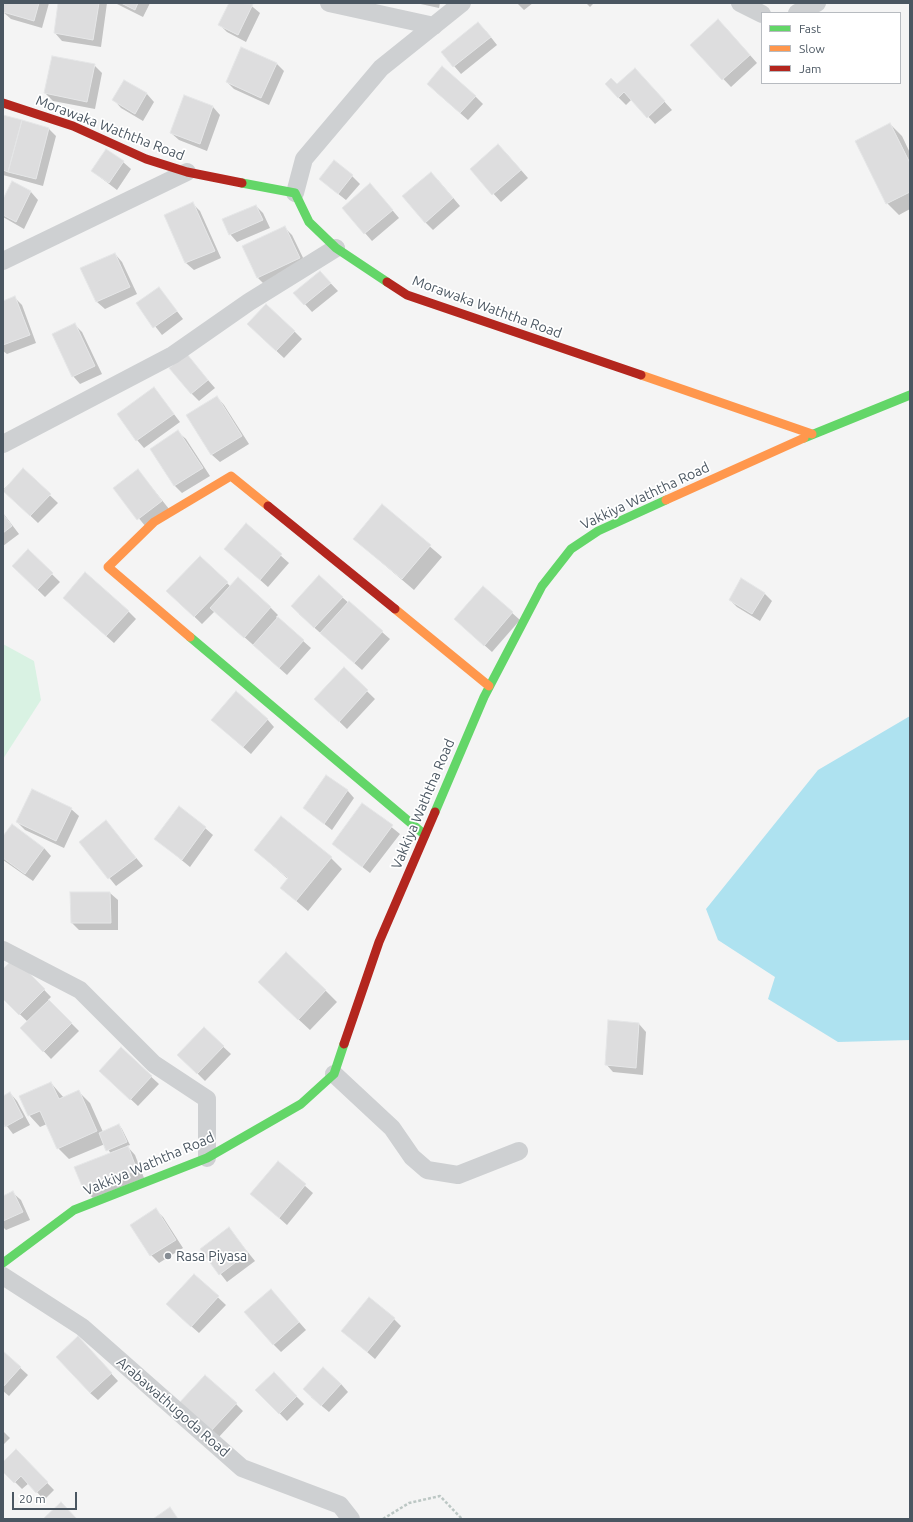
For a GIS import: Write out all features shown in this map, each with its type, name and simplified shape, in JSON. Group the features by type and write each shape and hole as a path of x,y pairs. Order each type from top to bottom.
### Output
{"street":[{"path":"329,3 434,26"},
{"path":"295,193 304,159 381,68 462,3"},
{"path":"740,3 761,14"},
{"path":"800,12 817,3"},
{"name":"Morawaka Waththa Road","path":"3,103 73,126 146,159 187,172 295,193 309,222 336,248 407,295 812,434"},
{"path":"3,261 187,172"},
{"path":"3,444 173,355 249,302 336,248"},
{"name":"Vakkiya Waththa Road","path":"3,1263 74,1210 207,1158 301,1104 334,1074 379,942 489,686 542,586 571,549 598,531 812,434 910,395"},
{"path":"425,835 108,567 154,522 231,476 489,686"},
{"path":"3,950 80,990 154,1064 208,1099 207,1158"},
{"path":"334,1074 392,1128 412,1157 427,1170 458,1175 519,1151"},
{"name":"Arabawathugoda Road","path":"3,1276 82,1327 242,1468 340,1504 351,1519"}],"path":[{"path":"383,1519 409,1503 440,1496 462,1519"}],"green space":[{"path":"3,644 34,661 41,700 3,759"}],"water":[{"path":"910,716 910,1040 838,1042 768,999 775,977 718,940 706,909 818,770"}],"building":[{"path":"4,3 39,3 34,21 3,12"},
{"path":"58,3 99,3 93,40 54,33"},
{"path":"121,3 138,3 135,10"},
{"path":"229,3 253,4 238,35 218,25"},
{"path":"718,19 750,55 722,80 690,45"},
{"path":"478,22 491,37 453,67 441,52"},
{"path":"241,47 277,63 261,98 226,82"},
{"path":"52,56 95,64 87,102 44,93"},
{"path":"442,66 476,96 460,113 427,84"},
{"path":"635,68 665,101 647,118 624,92 618,98 605,84 611,78 617,84"},
{"path":"124,80 147,93 135,114 112,100"},
{"path":"184,95 213,106 200,144 170,133"},
{"path":"3,115 22,120 8,172 3,170"},
{"path":"22,120 49,128 36,179 8,172"},
{"path":"890,123 910,163 910,192 886,204 855,141"},
{"path":"498,144 521,170 492,195 470,169"},
{"path":"106,149 124,161 109,183 91,171"},
{"path":"334,160 353,175 338,194 319,179"},
{"path":"431,172 453,198 425,223 402,196"},
{"path":"12,181 31,191 16,222 3,215 3,199"},
{"path":"370,183 393,210 364,234 342,208"},
{"path":"193,202 215,251 185,263 164,215"},
{"path":"256,205 263,220 229,235 222,219"},
{"path":"285,226 300,258 257,278 242,246"},
{"path":"115,253 130,287 96,302 80,268"},
{"path":"320,271 331,283 304,305 293,293"},
{"path":"159,287 177,311 153,328 136,303"},
{"path":"15,296 30,335 3,345 3,301"},
{"path":"266,304 295,331 276,351 247,324"},
{"path":"75,323 95,366 72,377 52,334"},
{"path":"187,354 208,380 191,394 169,368"},
{"path":"154,387 174,414 136,441 117,414"},
{"path":"217,396 242,436 211,455 186,415"},
{"path":"178,430 203,468 174,486 150,449"},
{"path":"23,468 51,494 30,516 3,491"},
{"path":"138,469 162,501 137,520 113,488"},
{"path":"382,504 431,545 402,579 353,539"},
{"path":"3,514 12,526 3,533"},
{"path":"246,523 282,554 260,580 224,549"},
{"path":"28,549 53,573 37,590 12,566"},
{"path":"200,556 228,582 194,617 166,591"},
{"path":"85,572 129,611 106,636 63,598"},
{"path":"319,575 343,597 314,628 291,606"},
{"path":"238,577 271,607 244,638 210,608"},
{"path":"741,578 765,593 752,614 729,600"},
{"path":"483,586 513,612 484,646 454,619"},
{"path":"349,601 383,631 354,663 320,633"},
{"path":"278,617 304,640 279,668 253,645"},
{"path":"344,667 368,690 339,722 314,699"},
{"path":"236,691 268,719 243,747 211,720"},
{"path":"326,775 348,790 324,824 303,808"},
{"path":"32,789 72,808 56,841 16,822"},
{"path":"362,803 393,825 362,867 332,844"},
{"path":"179,806 206,827 182,860 154,839"},
{"path":"281,816 332,857 296,901 280,888 288,878 254,850"},
{"path":"106,820 136,858 108,879 79,842"},
{"path":"12,824 44,848 25,874 3,858 3,836"},
{"path":"70,892 110,892 111,923 71,923"},
{"path":"286,952 326,990 298,1020 258,982"},
{"path":"14,958 45,989 19,1015 3,999 3,969"},
{"path":"49,1000 72,1023 43,1052 20,1028"},
{"path":"608,1020 639,1023 636,1068 605,1065"},
{"path":"204,1027 224,1046 197,1074 177,1055"},
{"path":"121,1047 152,1076 130,1100 99,1071"},
{"path":"51,1082 59,1099 79,1090 97,1131 57,1149 40,1111 28,1116 19,1096"},
{"path":"10,1092 23,1117 5,1127 3,1123 3,1096"},
{"path":"119,1124 127,1142 106,1151 99,1133"},
{"path":"128,1146 137,1170 84,1191 74,1167"},
{"path":"278,1161 306,1184 279,1218 250,1194"},
{"path":"13,1191 23,1212 3,1221 3,1196"},
{"path":"156,1208 176,1240 150,1256 130,1225"},
{"path":"229,1227 248,1253 219,1275 200,1249"},
{"path":"194,1274 219,1296 191,1327 166,1304"},
{"path":"271,1289 299,1322 273,1345 244,1312"},
{"path":"369,1297 395,1318 367,1352 341,1331"},
{"path":"78,1336 112,1373 90,1393 56,1357"},
{"path":"3,1351 21,1367 3,1387"},
{"path":"323,1367 341,1384 321,1406 303,1389"},
{"path":"274,1372 297,1396 279,1414 255,1390"},
{"path":"205,1375 237,1403 210,1432 179,1403"},
{"path":"16,1449 48,1482 36,1493 21,1476 14,1483 3,1472 3,1462"},
{"path":"61,1502 77,1519 43,1519"},
{"path":"170,1507 178,1519 153,1519"}],"traffic: fast":[{"path":"242,183 295,193 309,222 336,248 387,282"},
{"path":"804,438 910,395"},
{"path":"435,812 484,697 542,586 571,549 598,531 666,500"},
{"path":"190,637 425,835"},
{"path":"3,1263 74,1210 207,1158 301,1104 334,1074 344,1044"}],"traffic: slow":[{"path":"641,375 812,434"},
{"path":"666,500 804,438"},
{"path":"190,637 108,567 154,522 231,476 268,506"},
{"path":"395,609 489,686"}],"traffic: jam":[{"path":"3,103 73,126 146,159 187,172 242,183"},
{"path":"387,282 407,295 641,375"},
{"path":"268,506 395,609"},
{"path":"344,1044 379,942 435,812"}],"place":[{"name":"Rasa Piyasa","path":"168,1256"}]}
